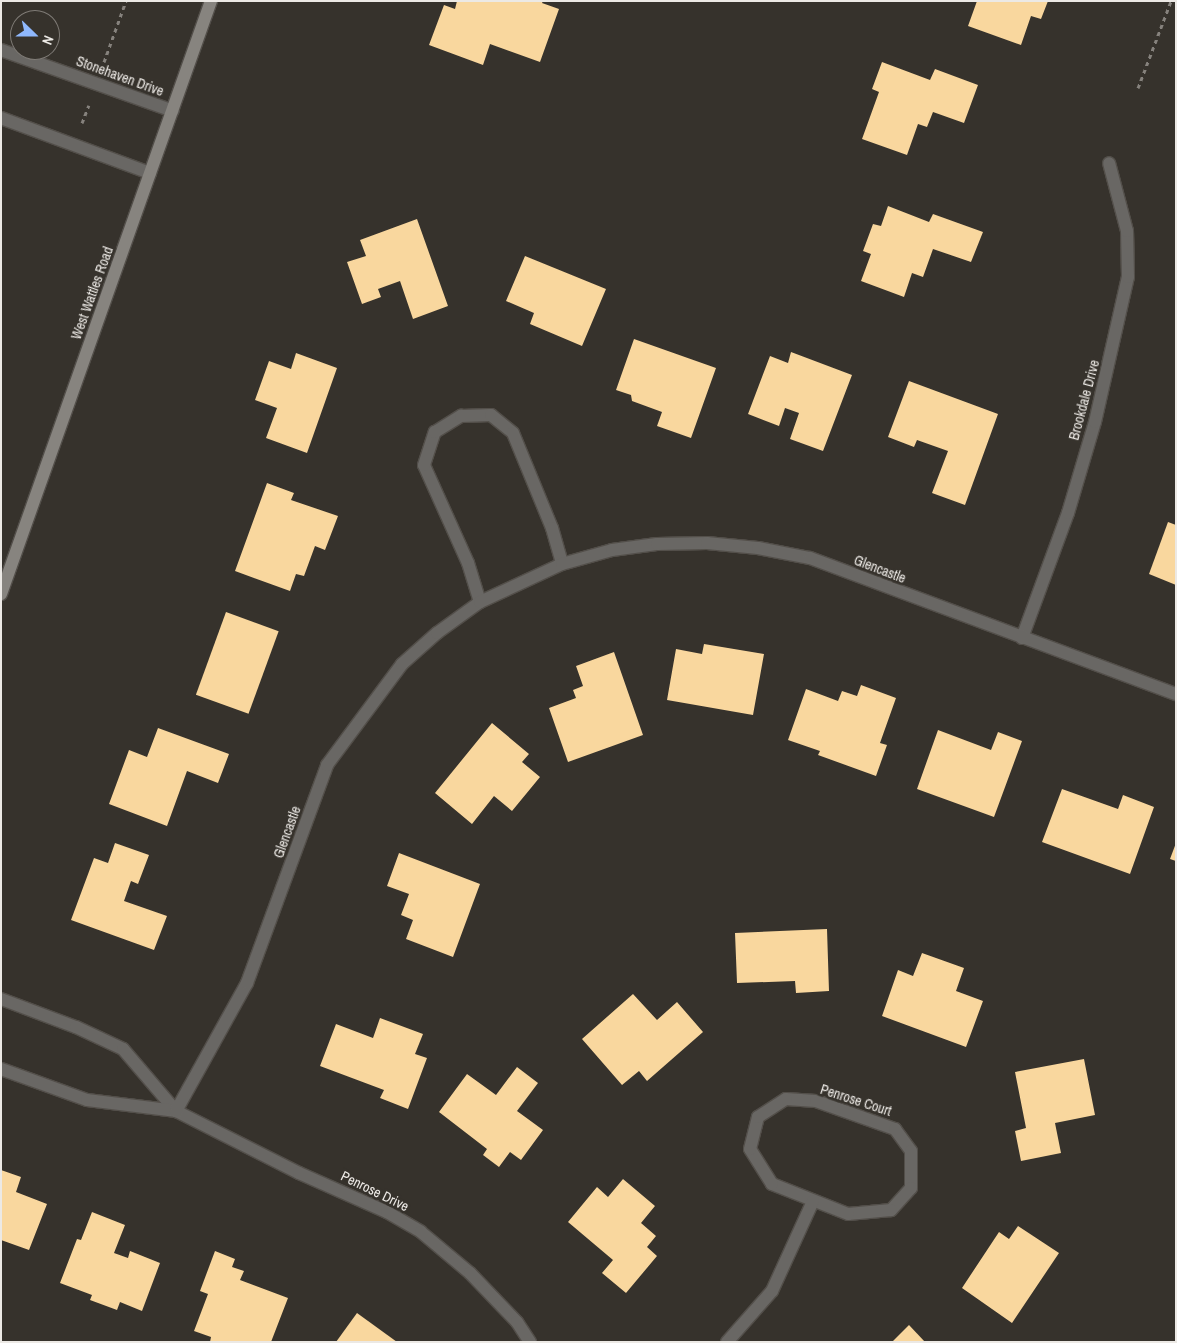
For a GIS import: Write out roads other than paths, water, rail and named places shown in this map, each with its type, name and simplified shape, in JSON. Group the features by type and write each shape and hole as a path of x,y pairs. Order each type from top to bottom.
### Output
{"street":[{"name":"West Wattles Road","path":"1,594 211,1"},
{"name":"Stonehaven Drive","path":"1,50 173,111"},
{"path":"1,118 150,173"},
{"name":"Brookdale Drive","path":"1022,638 1068,513 1095,422 1128,277 1128,231 1109,163"},
{"path":"480,602 468,563 424,465 435,432 461,416 491,415 513,433 552,528 562,564"},
{"name":"Glencastle","path":"176,1111 231,1015 247,983 327,765 402,664 437,633 480,602 562,564 612,550 657,544 707,543 758,548 810,558 1176,694"},
{"name":"Penrose Drive","path":"1,999 76,1027 123,1050 176,1111"},
{"name":"Penrose Drive","path":"1,1069 87,1100 176,1111 299,1173 348,1193 387,1212 421,1232 470,1273 517,1322 530,1342"},
{"name":"Penrose Court","path":"786,1099 816,1101 895,1129 911,1150 911,1188 892,1210 848,1214 813,1201 772,1184 750,1149 758,1117 786,1099"},
{"path":"727,1342 772,1290 813,1201"}]}
